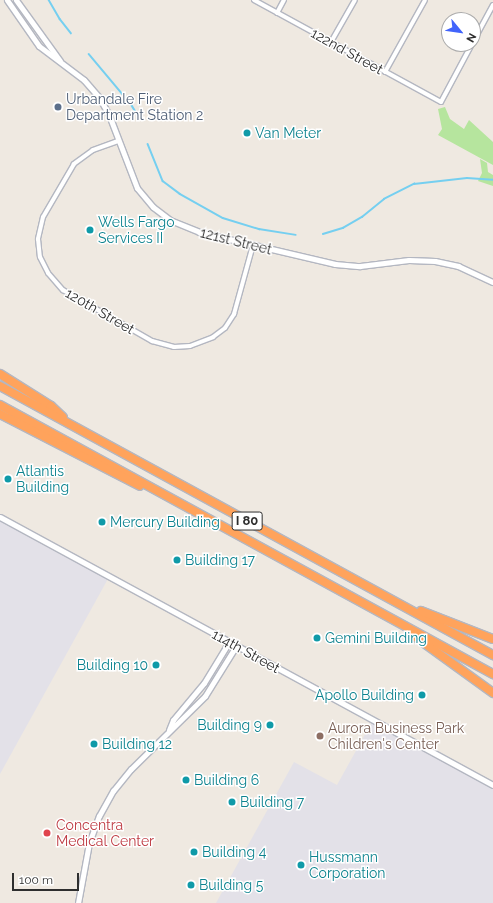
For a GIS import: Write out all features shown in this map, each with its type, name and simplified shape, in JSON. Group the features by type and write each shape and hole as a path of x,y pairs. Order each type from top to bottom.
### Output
{"highway":[{"path":"0,374 51,406 67,422"},
{"name":"I 80","path":"0,386 493,655"},
{"name":"I 80","path":"0,405 493,674"},
{"path":"0,414 146,490 213,520"},
{"path":"389,598 493,639"},
{"path":"383,613 493,693"}],"street":[{"name":"121st Street","path":"7,0 39,46 84,80 99,97 109,115 137,188 161,214 190,229 253,245 348,266 409,260 435,261 458,266 493,282"},
{"name":"121st Street","path":"16,0 63,65"},
{"name":"122nd Street","path":"254,0 441,102 467,52"},
{"path":"277,13 284,0"},
{"path":"331,42 355,0"},
{"path":"385,72 425,0"},
{"path":"481,27 493,5"},
{"name":"120th Street","path":"118,141 93,150 74,164 46,210 40,225 38,244 44,266 52,280 66,292 152,341 174,347 190,346 206,341 225,328 238,306 253,245"},
{"name":"114th Street","path":"0,517 493,785"},
{"path":"169,730 173,720 204,683 229,642"},
{"path":"78,903 85,856 99,816 122,779 169,730 184,719 205,696 236,646"},
{"path":"80,894 82,903"}],"shaded area":[{"path":"0,517 109,577 0,774"},
{"path":"373,720 493,785 493,903 216,903 294,762 337,785"}],"green space":[{"path":"445,107 450,119 464,129 469,120 493,142 493,165 438,135 442,129 438,109"},
{"path":"480,159 487,163 488,172 493,175 493,186 478,181 482,173"}],"waterway":[{"path":"49,0 60,19 71,33"},
{"path":"89,54 131,104 139,117"},
{"path":"148,144 163,181 180,194 223,218 259,229 296,235"},
{"path":"323,234 343,228 362,217 384,199 414,184 467,178 493,180"}],"place":[{"name":"Urbandale Fire Department Station 2","path":"58,107"},
{"name":"Van Meter","path":"247,133"},
{"name":"Wells Fargo Services II","path":"90,230"},
{"name":"Atlantis Building","path":"8,479"},
{"name":"Mercury Building","path":"102,522"},
{"name":"Building 17","path":"177,560"},
{"name":"Gemini Building","path":"317,638"},
{"name":"Building 10","path":"156,665"},
{"name":"Apollo Building","path":"422,695"},
{"name":"Building 9","path":"270,725"},
{"name":"Aurora Business Park Children's Center","path":"320,736"},
{"name":"Building 12","path":"94,744"},
{"name":"Building 6","path":"186,780"},
{"name":"Building 7","path":"232,802"},
{"name":"Concentra Medical Center","path":"47,833"},
{"name":"Building 4","path":"194,852"},
{"name":"Hussmann Corporation","path":"301,865"},
{"name":"Building 5","path":"191,885"}]}
